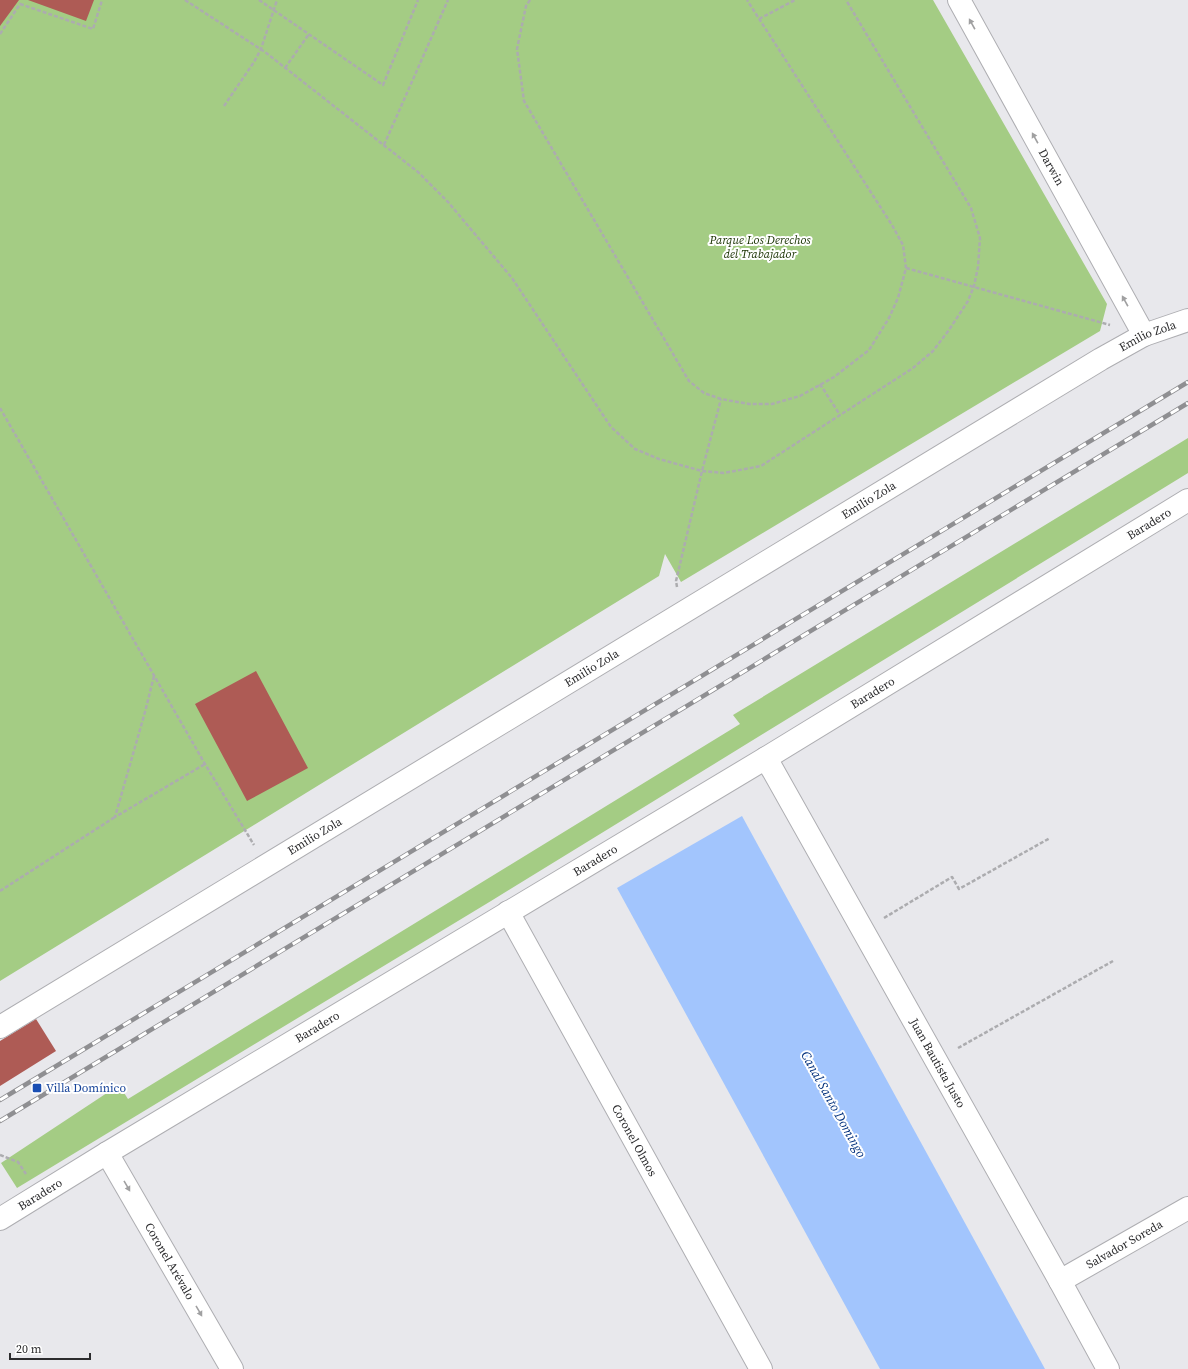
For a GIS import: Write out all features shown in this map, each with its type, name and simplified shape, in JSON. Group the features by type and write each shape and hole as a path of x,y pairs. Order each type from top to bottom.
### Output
{"street":[{"name":"Darwin","path":"959,0 1144,335"},
{"name":"Emilio Zola","path":"0,1027 1094,363 1144,335 1188,320"},
{"name":"Baradero","path":"0,1219 107,1153 766,758 1188,500"},
{"name":"Juan Bautista Justo","path":"766,758 1108,1369"},
{"name":"Coronel Olmos","path":"508,912 761,1369"},
{"name":"Coronel Arévalo","path":"107,1153 232,1369"},
{"name":"Salvador Soreda","path":"1060,1281 1188,1208"}],"path":[{"path":"0,34 20,4 93,30 102,0"},
{"path":"185,0 260,49 285,68 418,172 448,202 512,278 611,427 635,448 659,459 702,471 724,473 761,466 913,368 933,351 953,325 968,301 974,286 978,267 980,238 971,208 846,0"},
{"path":"259,0 384,85 418,0"},
{"path":"224,106 254,62 277,0"},
{"path":"384,145 448,0"},
{"path":"530,0 526,6 517,49 524,101 689,380 704,393 721,399 749,404 772,404 800,396 834,377 869,350 889,318 898,298 906,268 903,245 892,225 747,0"},
{"path":"759,19 795,0"},
{"path":"285,68 309,34"},
{"path":"906,268 1144,335"},
{"path":"820,384 840,415"},
{"path":"679,616 676,581 721,399"},
{"path":"0,408 205,764 266,866"},
{"path":"115,817 146,712 154,676"},
{"path":"0,891 115,817 205,764"},
{"path":"863,930 952,877 959,889 1050,838"},
{"path":"936,1060 1113,961"},
{"path":"0,1156 18,1162 39,1195"}],"green space":[{"name":"Parque Los Derechos del Trabajador","path":"0,0 933,0 1107,304 1100,331 681,582 665,554 659,576 0,981"},
{"path":"1188,438 1188,473 491,901 17,1188 1,1163 119,1085 128,1099 740,724 733,715"}],"water":[{"name":"Canal Santo Domingo","path":"742,816 1045,1369 880,1369 617,888"}],"building":[{"path":"0,0 19,0 0,26"},
{"path":"28,0 94,0 86,21"},
{"path":"256,671 308,768 247,801 195,704"},
{"path":"36,1019 56,1051 0,1086 0,1041"}],"railway":[{"path":"0,1100 1188,382"},
{"path":"0,1121 1188,403"}],"place":[{"name":"Villa Domínico","path":"37,1088"}]}
